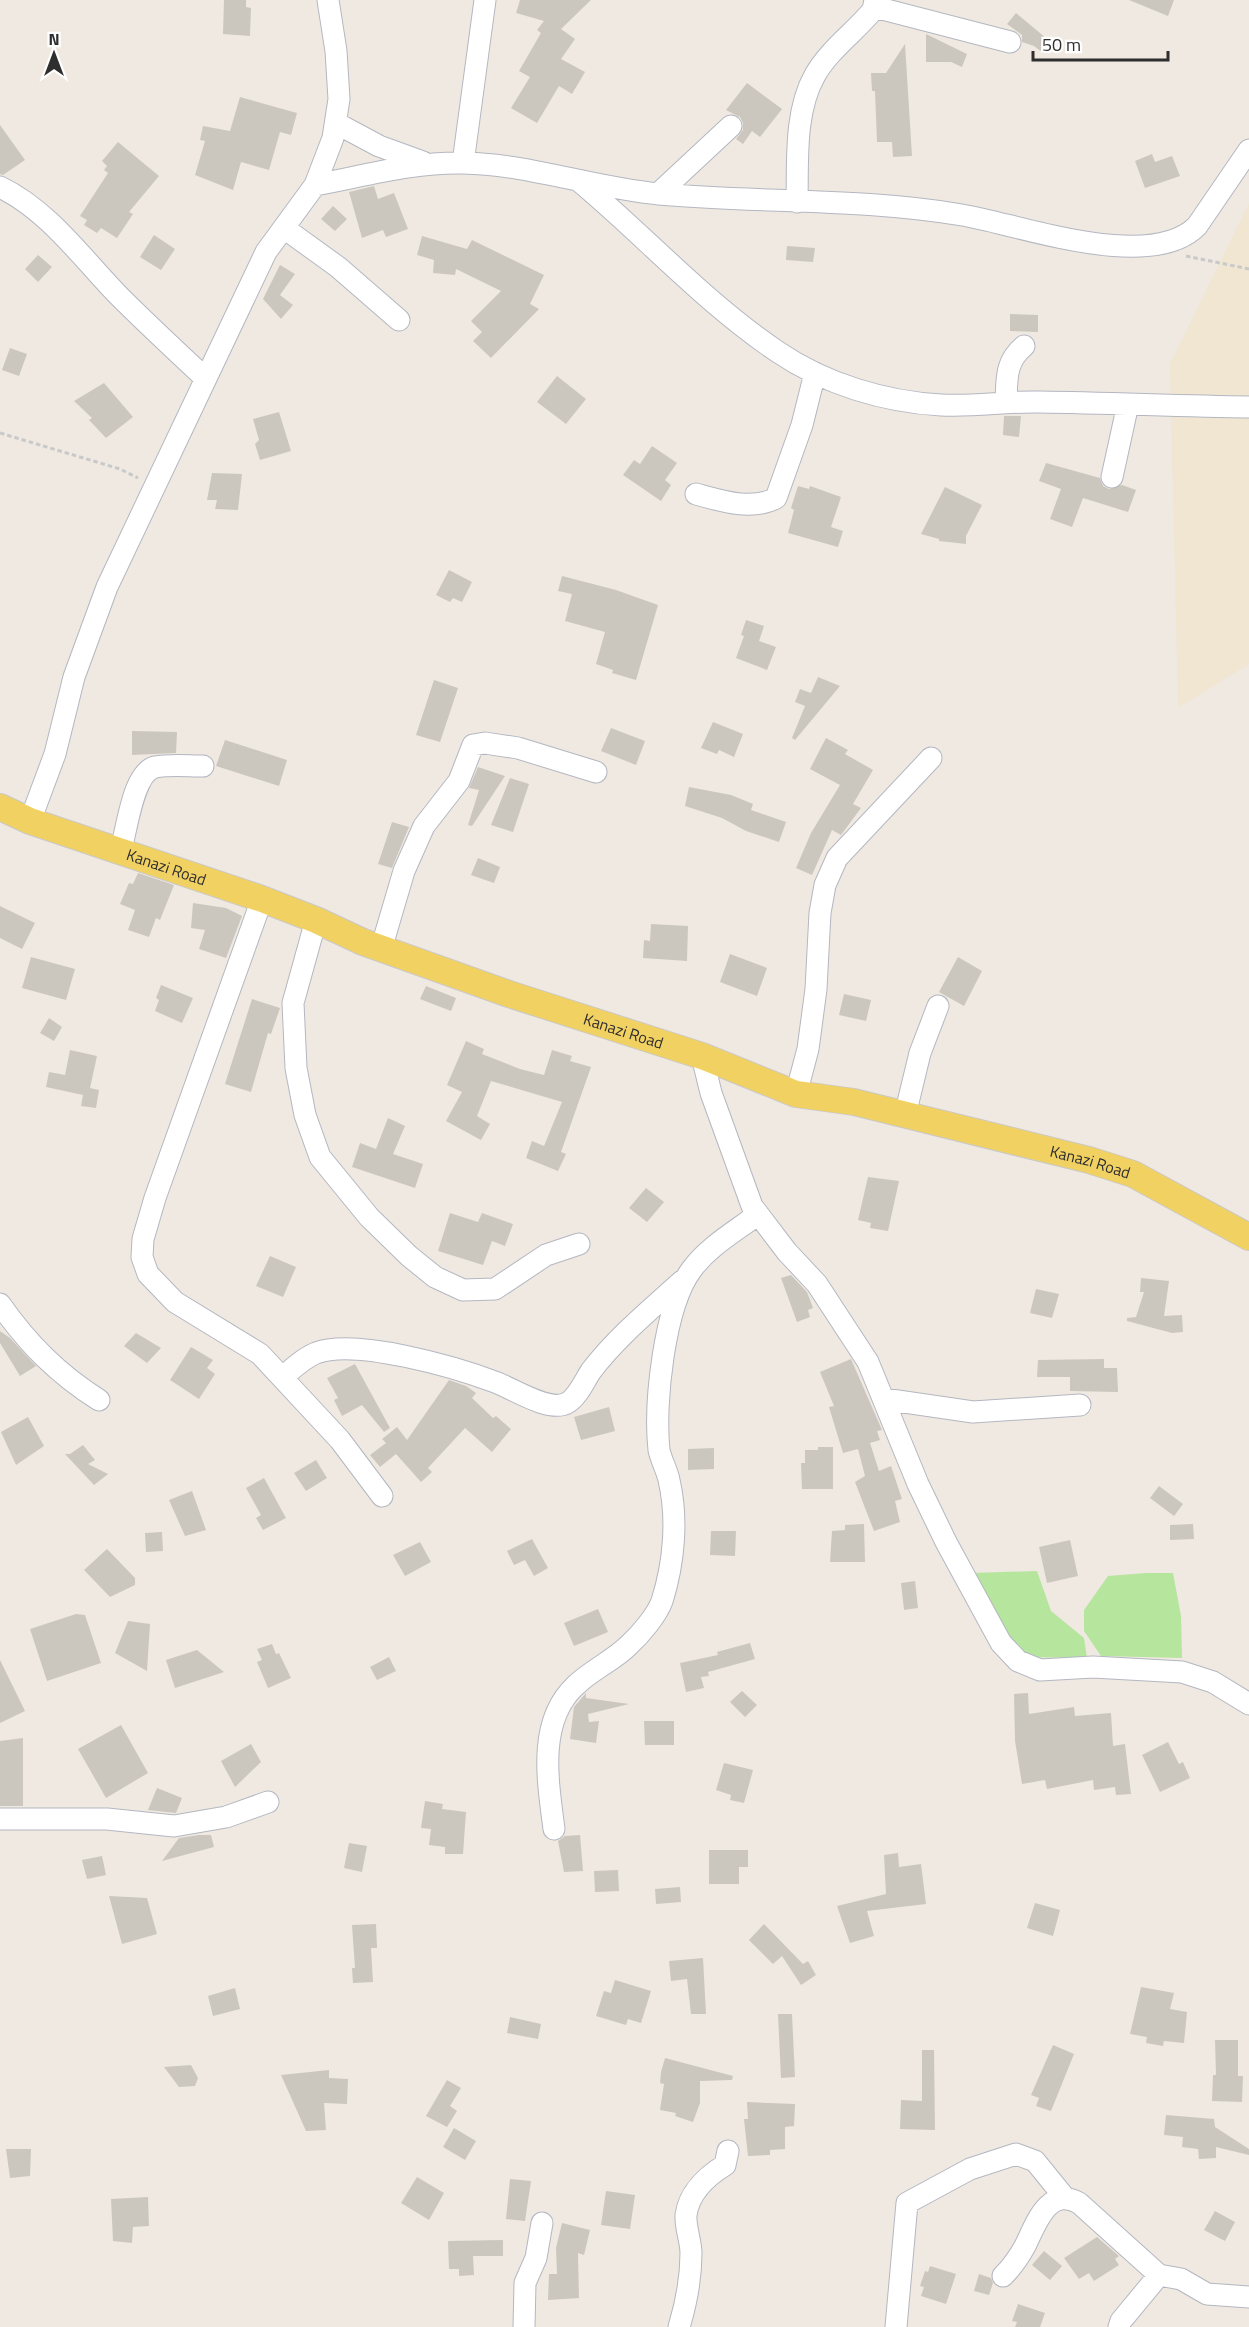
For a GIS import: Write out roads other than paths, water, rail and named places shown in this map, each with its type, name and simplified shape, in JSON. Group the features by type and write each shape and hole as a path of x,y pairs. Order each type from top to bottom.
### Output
{"main road":[{"name":"Kanazi Road","path":"0,807 30,821 262,899 381,949 509,994 702,1056 796,1094 854,1102 1089,1160 1133,1174 1249,1237"}],"street":[{"path":"30,821 55,754 74,677 104,596 266,252 315,185 336,123 339,99 336,51 328,0"},
{"path":"463,163 485,0"},
{"path":"797,202 801,126 808,91 825,61 875,3 1010,42"},
{"path":"336,123 379,146 429,164"},
{"path":"658,194 730,126"},
{"path":"315,185 429,164 463,163 505,166 658,194 862,205 961,215 1092,243 1153,247 1186,236 1197,226 1249,150"},
{"path":"578,181 627,222 723,311 779,353 815,373 893,400 942,405 1006,402 1249,407"},
{"path":"0,187 16,195 51,225 205,378"},
{"path":"284,228 338,267 399,320"},
{"path":"1006,402 1007,368 1015,354 1024,346"},
{"path":"696,494 743,504 766,503 776,498 802,425 815,373"},
{"path":"1112,477 1128,404"},
{"path":"381,949 404,871 424,826 459,781 473,745 485,743 518,748 596,772"},
{"path":"796,1094 809,1039 816,989 820,913 825,885 837,858 931,758"},
{"path":"120,852 139,781 146,772 164,766 203,766"},
{"path":"262,899 159,1188 143,1239 142,1257 148,1274 175,1302 260,1354 340,1440 382,1496"},
{"path":"316,920 293,1002 296,1068 305,1114 320,1157 369,1217 409,1256 435,1277 463,1290 495,1289 546,1255 579,1244"},
{"path":"905,1115 920,1053 938,1005"},
{"path":"702,1056 720,1118 752,1206 787,1252 817,1284 868,1362 900,1445 946,1542 986,1612 993,1631 1018,1661 1040,1670 1094,1667 1182,1671 1213,1682 1249,1704"},
{"path":"283,1377 315,1354 332,1349 356,1349 456,1370 495,1382 538,1401 560,1406 569,1403 593,1369 616,1343 685,1279 712,1247 758,1214"},
{"path":"554,1828 548,1761 549,1739 562,1700 576,1684 617,1656 634,1640 661,1604 672,1556 675,1518 669,1479 660,1452 658,1404 667,1335 685,1279"},
{"path":"0,1304 17,1329 55,1369 99,1400"},
{"path":"884,1399 973,1412 1080,1404"},
{"path":"0,1819 107,1819 174,1826 225,1817 268,1802"},
{"path":"679,2327 686,2302 691,2252 686,2216 700,2186 710,2174 725,2165 728,2151"},
{"path":"896,2327 907,2203 970,2169 1016,2154 1035,2161 1065,2198"},
{"path":"1003,2276 1018,2258 1042,2211 1058,2199 1065,2198 1079,2203 1159,2275 1181,2279 1207,2294 1249,2297"},
{"path":"524,2327 525,2283 536,2258 542,2223"},
{"path":"1119,2327 1121,2321 1159,2275"}]}
